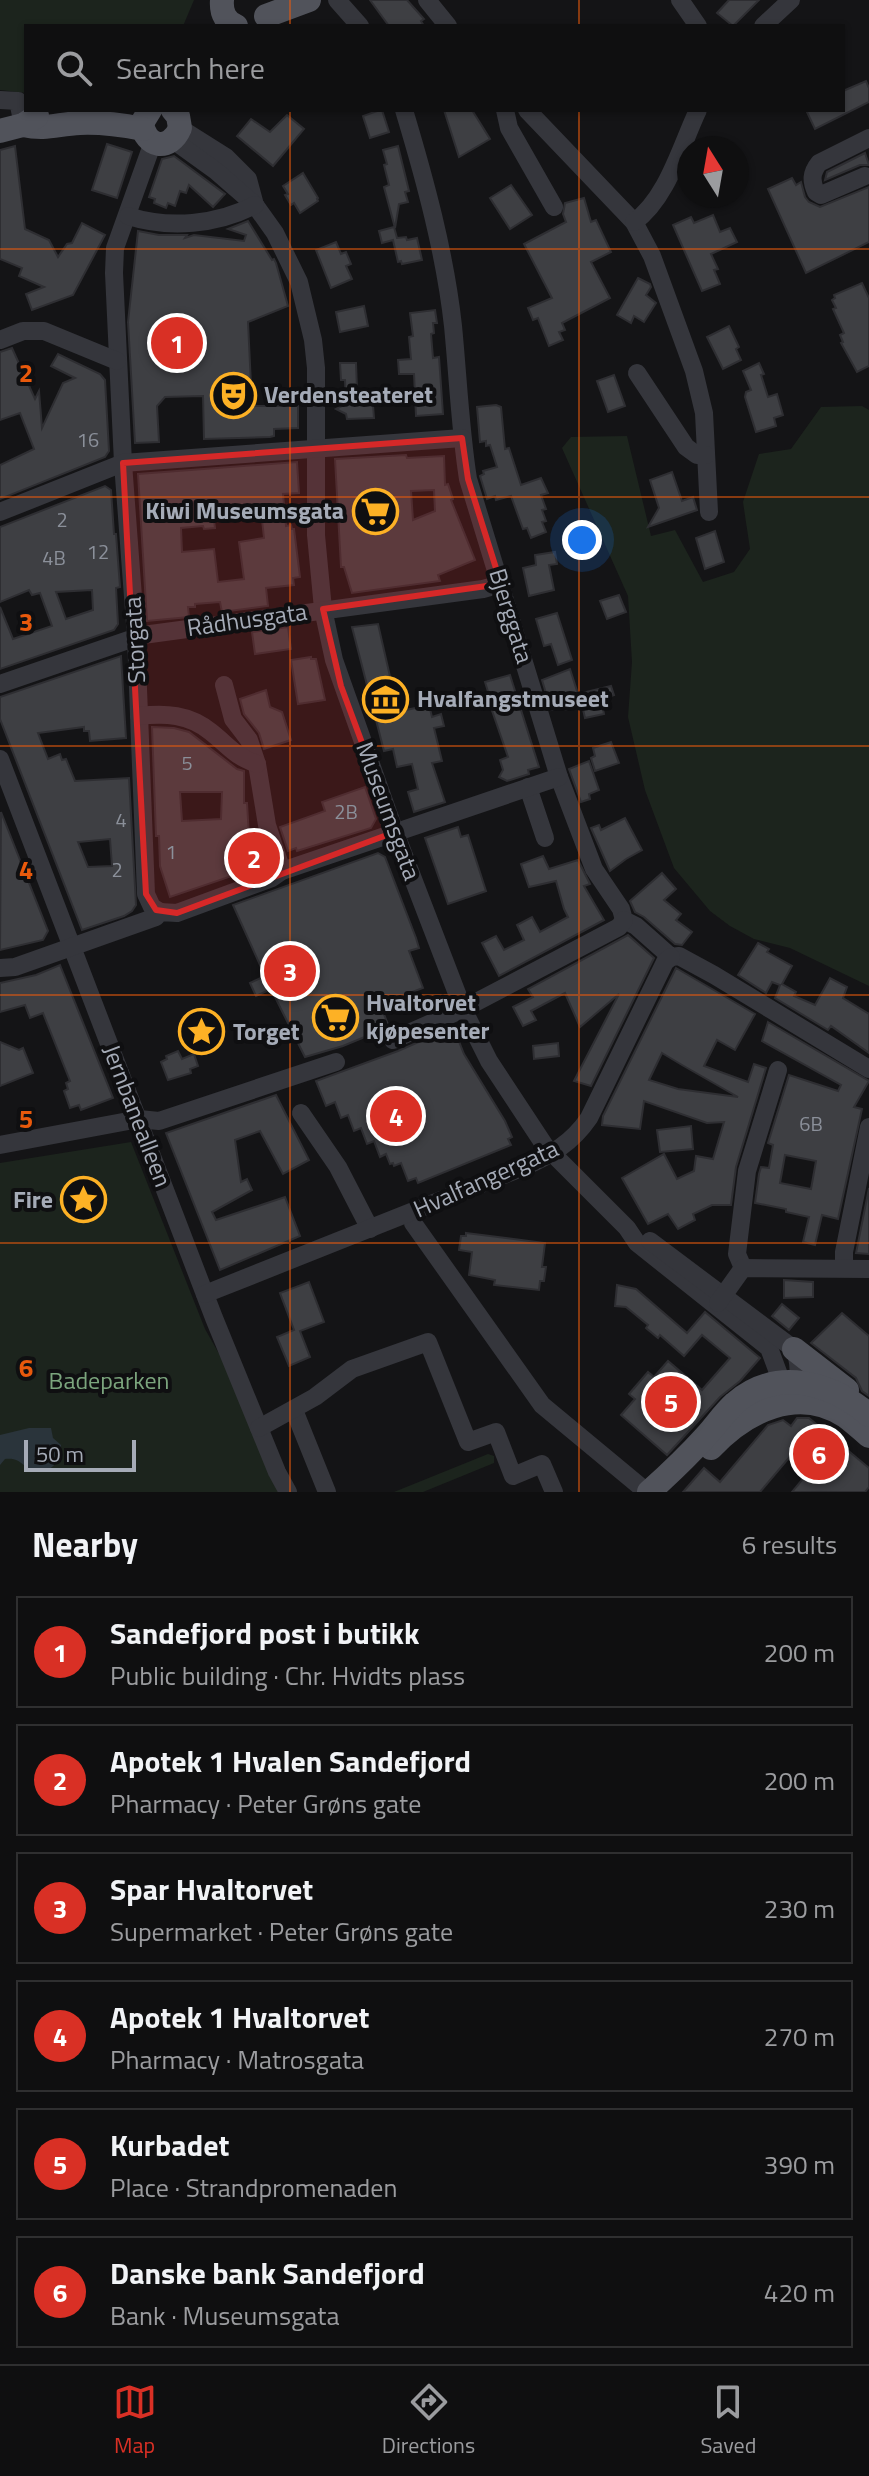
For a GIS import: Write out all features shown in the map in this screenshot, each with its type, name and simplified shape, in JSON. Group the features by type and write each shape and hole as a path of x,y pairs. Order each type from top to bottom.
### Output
{"main road":[{"path":"263,14 309,0"},
{"path":"10,114 55,112"},
{"path":"10,114 41,128 78,123 162,121"},
{"path":"794,1349 846,1388 862,1409"},
{"path":"786,1383 810,1402 844,1416 869,1436"},
{"path":"670,1492 730,1431 760,1410 786,1383"},
{"path":"645,1490 685,1457 735,1403 750,1393 786,1383 826,1388 862,1409"}],"street":[{"path":"337,0 358,24"},
{"path":"427,0 446,24"},
{"path":"680,0 697,24"},
{"path":"765,24 791,0"},
{"name":"Bjerggata","path":"405,112 421,166 453,323 468,479 559,777 594,869 621,909 624,920 642,931 671,957 679,956 869,1069"},
{"path":"505,112 509,128 554,207"},
{"path":"529,112 634,222 652,256 694,371 704,413 709,512"},
{"path":"634,222 646,214 661,193 697,112"},
{"path":"162,121 128,216 143,221 183,224 237,215 255,205"},
{"name":"Museumsgata","path":"162,121 255,205 293,265 307,310 316,368 316,535 323,609 341,686 463,1009 489,1061 551,1154 627,1228 637,1243 661,1264 794,1349"},
{"path":"865,176 821,195 816,192 811,177 819,163 869,138"},
{"name":"Storgata","path":"128,216 115,248 117,361 136,637 146,894 152,907 160,912"},
{"path":"0,340 23,331 44,331 117,361"},
{"path":"637,373 686,447 697,455 706,455"},
{"path":"0,512 123,463 462,438"},
{"name":"Rådhusgata","path":"0,684 136,637 501,584"},
{"path":"224,685 233,719 249,740 257,764 267,825 282,871"},
{"path":"139,716 173,714 189,719 209,731 237,756 257,764"},
{"name":"Jernbanealleen","path":"0,759 205,1294 285,1492"},
{"path":"0,968 15,967 156,917 160,912 177,913 272,878 282,871 559,777"},
{"path":"528,787 545,838"},
{"path":"393,1040 463,1009 619,927 624,920"},
{"name":"Hvalfangergata","path":"205,1294 551,1154 579,1133 589,1118 665,962 671,957"},
{"path":"0,1145 139,1119 159,1121 336,1062"},
{"path":"743,1268 737,1254 747,1171 778,1070"},
{"path":"301,1113 338,1167 370,1229"},
{"path":"844,1267 844,1252 869,1127"},
{"path":"413,1223 542,1405 645,1490"},
{"path":"743,1268 869,1269"},
{"path":"720,1300 743,1268"},
{"name":"Museumsgata","path":"720,1300 769,1348 786,1383"},
{"path":"259,1428 294,1410 352,1369 428,1342 468,1442 496,1432 513,1476 542,1464 554,1492"},
{"path":"786,1383 799,1363 794,1349"},
{"path":"294,1410 327,1492"}],"highlighted area":[{"path":"462,438 468,479 501,584 323,609 341,686 395,832 177,913 156,910 146,894 123,463"}],"green space":[{"path":"0,0 194,0 184,24 24,24 24,93 0,90"},
{"path":"862,406 869,410 869,986 790,948 754,939 730,926 710,911 674,868 645,790 628,717 632,662 628,596 562,448 571,437 627,436 651,536 675,530 703,582 734,572 750,549 743,502 759,454 791,449 821,407"},
{"name":"Badeparken","path":"131,1142 205,1329 297,1492 0,1492 0,1163"},
{"path":"488,1454 494,1456 494,1463 423,1492 394,1492"}],"shaded area":[{"path":"29,1428 51,1428 53,1438 61,1445 55,1464 42,1471 31,1470 11,1459 5,1459 0,1465 0,1435"}],"building":[{"path":"370,0 407,0 424,19 421,21 423,24 388,24"},
{"path":"729,0 759,0 735,24 717,13"},
{"path":"866,81 869,102 815,129 807,112 845,112 845,90"},
{"path":"383,112 389,132 370,138 363,116"},
{"path":"445,112 473,112 490,139 459,157"},
{"path":"287,115 304,129 273,166 237,136 251,119 270,132"},
{"path":"107,144 132,152 117,198 92,190"},
{"path":"15,146 25,229 49,240 58,257 67,244 72,243 82,223 105,235 73,295 32,310 26,294 44,287 19,276 22,268 0,259 0,150"},
{"path":"398,146 409,191 405,192 408,202 399,204 395,228 384,187 389,185 383,150"},
{"path":"865,153 869,165 860,165 825,180 827,172"},
{"path":"174,156 225,194 213,207 189,185 186,193 180,191 175,206 168,203 166,208 149,197 162,159"},
{"path":"303,173 318,201 300,213 294,203 291,205 283,186"},
{"path":"792,178 796,185 801,182 809,202 820,207 869,187 869,242 806,273 768,189"},
{"path":"511,185 532,215 510,229 490,198"},
{"path":"584,198 591,222 596,220 611,252 591,262 610,298 562,323 565,330 559,332 563,340 549,346 538,318 533,320 528,308 552,298 524,244 566,222 563,214 565,203"},
{"path":"713,215 720,232 730,228 737,242 711,254 720,284 702,291 673,225 691,217 694,223"},
{"path":"248,221 276,263 288,306 248,322 252,406 298,406 298,428 274,429 274,436 270,437 204,439 203,396 165,397 157,406 159,442 135,443 128,322 138,231 187,235 185,238 194,235 244,241 246,235 228,229"},
{"path":"394,227 397,238 417,238 422,260 398,262 393,240 382,243 379,231"},
{"path":"336,242 341,254 346,252 351,264 346,266 352,279 331,288 316,250"},
{"path":"638,278 650,284 646,295 656,303 644,322 634,316 631,323 617,315"},
{"path":"862,283 869,298 869,366 857,372 841,343 840,335 844,333 832,300 834,295"},
{"path":"364,306 368,326 340,332 336,312"},
{"path":"435,310 437,323 433,323 434,333 431,334 433,358 439,357 443,414 416,416 414,374 399,374 398,360 411,359 409,337 413,336 410,313"},
{"path":"729,326 739,347 736,349 741,360 723,369 707,337"},
{"path":"12,348 35,399 39,391 42,428 63,383 75,378 51,366 58,354 100,374 105,380 109,451 105,457 0,499 0,465 34,449 20,413 0,420 0,352"},
{"path":"340,363 356,363 357,389 372,392 374,418 347,419 346,414 336,409 346,404 345,380 341,380"},
{"path":"759,363 768,397 777,394 783,415 774,418 776,426 756,432 745,397 746,392 751,390 743,371"},
{"path":"614,375 625,406 608,412 597,381"},
{"path":"477,407 501,407 505,449 509,448 521,485 541,478 548,493 541,495 546,509 542,510 546,521 542,522 546,532 531,538 527,528 523,529 511,496 487,499 480,476 484,474 483,471 497,467 490,445 486,446 486,441 480,442"},
{"path":"444,456 445,485 448,484 451,500 475,560 438,575 440,581 352,593 344,567 341,567 335,459","holes":["434,490 435,511 413,520 411,491"]},
{"path":"297,462 299,493 283,494 286,526 291,525 294,529 300,577 293,578 294,585 266,588 268,606 222,612 220,602 195,604 195,607 188,607 189,617 147,621 138,474","holes":["261,511 264,538 239,542 244,579 218,582 214,549 182,552 181,528 215,528 214,520"]},
{"path":"672,472 682,501 693,497 697,510 648,527 659,508 650,480"},
{"path":"105,486 111,490 120,587 116,588 118,624 114,630 0,669 0,607 13,639 52,626 40,593 32,595 29,590 0,602 0,527","holes":["92,590 93,610 66,619 56,592"]},
{"path":"715,531 724,562 705,569 696,538"},
{"path":"555,552 557,564 549,565 554,590 529,596 523,568 536,565 535,555"},
{"path":"619,595 626,612 607,619 600,601"},
{"path":"557,613 572,660 558,665 551,644 544,646 536,619"},
{"name":"Hvalfangstmuseet","path":"378,624 394,694 402,693 406,710 429,705 432,717 441,714 444,726 434,728 442,761 432,763 445,802 414,812 408,792 418,789 412,764 397,767 393,749 384,751 352,627"},
{"path":"288,627 291,649 255,654 252,632"},
{"path":"121,656 126,738 90,741 89,731 84,731 84,727 38,733 48,759 60,754 62,760 66,759 75,781 129,778 136,905 124,916 82,930 0,719 0,697","holes":["110,839 112,866 88,867 78,842"]},
{"path":"316,659 325,700 298,704 291,660"},
{"path":"570,669 578,694 611,686 614,695 601,699 604,714 585,718 582,705 551,710 542,680"},
{"path":"510,675 539,767 528,770 529,774 507,781 499,777 503,770 500,760 508,757 485,682"},
{"path":"266,690 270,707 282,712 291,740 264,749 259,733 244,714 240,699"},
{"path":"152,727 174,728 189,732 237,769 244,771 244,803 247,803 249,836 257,833 267,864 170,897 160,866 159,836 156,836","holes":["180,792 222,792 221,819 182,821"]},
{"path":"611,742 619,763 595,771 591,758 595,756 593,748"},
{"path":"589,761 599,790 589,794 590,799 581,802 569,769"},
{"path":"365,787 376,819 371,828 297,851 296,848 288,851 280,827 325,811 322,802"},
{"path":"1,812 48,931 43,940 0,950"},
{"path":"625,818 642,850 610,871 591,828 599,825 601,830"},
{"path":"458,827 461,837 468,835 486,891 448,904 425,838"},
{"path":"378,853 385,857 416,938 419,948 409,951 423,988 380,1004 389,1027 343,1046 305,1057 271,989 256,996 250,983 265,976 233,905"},
{"path":"543,856 549,869 578,860 590,884 584,886 604,920 499,976 482,943 496,936 504,950 524,940 517,925 532,917 540,932 568,917 556,881 529,887 521,864"},
{"path":"662,873 676,889 664,900 681,914 676,920 692,932 682,945 675,944 635,912 630,901"},
{"path":"628,935 654,958 591,1086 574,1081 619,994 580,1027 565,993 531,1011 536,1020 523,1026 513,1007 533,997 528,989"},
{"path":"758,943 769,949 767,952 792,966 782,984 796,992 794,996 815,1005 830,978 847,987 843,998 869,1014 869,1053 831,1026 828,1030 775,998 780,985 772,982 766,993 738,975"},
{"path":"60,965 113,1098 81,1110 79,1105 70,1108 64,1091 68,1089 66,1083 70,1081 43,1013 30,1018 25,1005 0,1012 0,983 36,975"},
{"path":"676,968 755,1014 735,1050 717,1040 704,1066 748,1082 754,1064 766,1068 736,1167 731,1205 712,1205 693,1214 695,1220 678,1229 668,1214 648,1224 622,1178 664,1154 677,1179 694,1171 696,1156 713,1159 724,1122 707,1123 644,1101 640,1129 602,1125 603,1116","holes":["662,1053 738,1097 678,1089 649,1080"]},
{"path":"768,1022 869,1081 854,1107 862,1109 838,1219 822,1215 815,1245 803,1242 809,1217 755,1203 759,1174 761,1167 769,1168 773,1145 768,1143 789,1075 838,1091 841,1085 762,1041","holes":["785,1155 816,1161 811,1189 780,1183"]},
{"path":"439,1033 442,1039 456,1034 464,1054 505,1121 512,1137 508,1139 511,1145 418,1183 416,1178 408,1181 401,1163 394,1166 386,1154 380,1157 374,1141 367,1144 361,1128 354,1131 348,1115 341,1118 335,1102 326,1106 316,1081"},
{"path":"0,1042 19,1050 23,1048 33,1073 0,1086"},
{"path":"558,1043 559,1056 534,1059 533,1046"},
{"path":"178,1051 182,1059 194,1054 198,1066 190,1069 191,1073 168,1080 161,1062"},
{"path":"276,1095 309,1160 283,1174 260,1131 235,1140 241,1182 247,1179 252,1190 212,1212 216,1220 285,1197 300,1236 220,1270 166,1133"},
{"path":"691,1126 693,1149 660,1152 657,1130"},
{"path":"869,1188 869,1254 856,1253"},
{"path":"466,1233 545,1243 542,1267 546,1267 539,1290 494,1285 495,1280 469,1275 472,1252 459,1250 461,1236 466,1236"},
{"path":"784,1280 813,1282 813,1297 784,1298"},
{"path":"309,1282 324,1322 300,1331 310,1357 289,1366 277,1337 294,1330 280,1293"},
{"path":"617,1285 636,1289 687,1333 705,1312 760,1358 667,1455 621,1415 635,1399 629,1394 648,1372 654,1377 668,1361 702,1390 730,1358 702,1335 684,1356 660,1335 658,1338 646,1328 648,1325 626,1307 615,1306"},
{"path":"782,1304 799,1318 789,1330 772,1316"},
{"path":"842,1313 869,1336 869,1396 862,1391 856,1378 811,1343"},
{"path":"797,1418 809,1418 869,1468 869,1487 865,1492 792,1492 811,1469 793,1453 760,1492 683,1492 704,1468 720,1482 768,1425 783,1420 791,1426"}],"place":[{"name":"Sandefjord post i butikk","path":"177,343"},
{"name":"Verdensteateret","path":"233,395"},
{"name":"Kiwi Museumsgata","path":"375,511"},
{"name":"Hvalfangstmuseet","path":"386,699"},
{"name":"Apotek 1 Hvalen Sandefjord","path":"254,858"},
{"name":"Spar Hvaltorvet","path":"290,971"},
{"name":"Hvaltorvet kjøpesenter","path":"335,1017"},
{"name":"Torget","path":"202,1032"},
{"name":"Apotek 1 Hvaltorvet","path":"396,1116"},
{"name":"Fire","path":"84,1200"},
{"name":"Kurbadet","path":"671,1402"},
{"name":"Danske bank Sandefjord","path":"819,1454"}]}
